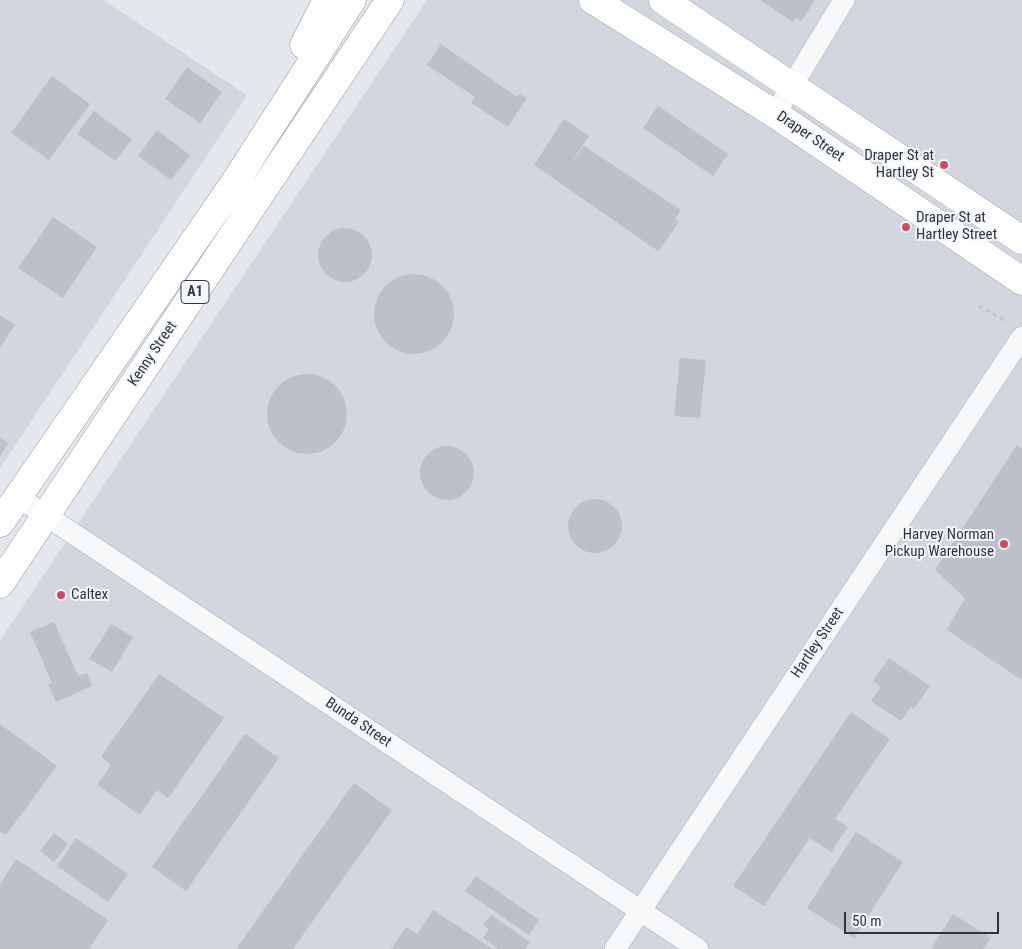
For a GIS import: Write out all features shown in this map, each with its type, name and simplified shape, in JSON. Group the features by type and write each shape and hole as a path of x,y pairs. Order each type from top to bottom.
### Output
{"main road":[{"path":"234,184 327,0"},
{"name":"Kenny Street","path":"0,524 234,184 352,0"},
{"name":"Kenny Street","path":"0,584 390,0"},
{"name":"Draper Street","path":"593,0 775,114 1022,281"},
{"path":"663,0 1022,240"}],"street":[{"path":"775,114 844,0"},
{"name":"Hartley Street","path":"615,949 1018,331"},
{"name":"Bunda Street","path":"18,496 698,949"}],"path":[{"path":"979,306 1018,331"}],"shaded area":[{"path":"0,0 103,0 247,95 0,468"},
{"path":"427,0 1022,0 1022,949 0,949 0,641"}],"building":[{"path":"760,0 815,0 801,21 796,17 793,22"},
{"path":"441,44 517,97 520,94 527,98 508,127 471,103 475,97 427,65"},
{"path":"187,67 222,92 200,123 165,99"},
{"path":"52,76 90,104 49,160 11,133"},
{"path":"658,106 728,154 713,176 643,128"},
{"path":"94,111 132,139 115,161 77,134"},
{"path":"564,119 589,136 566,171 584,146 681,210 675,219 679,222 658,251 534,165"},
{"path":"157,130 190,155 171,180 138,156"},
{"path":"53,217 97,247 63,298 18,268"},
{"path":"345,228 355,230 364,236 370,245 372,255 370,265 364,274 355,280 345,282 335,280 326,274 320,265 318,255 320,245 326,236 335,230"},
{"path":"414,274 429,277 442,286 451,299 454,314 451,329 442,342 429,351 414,354 399,351 386,342 377,329 374,314 377,299 386,286 399,277"},
{"path":"0,315 15,325 0,347"},
{"path":"680,358 706,360 700,418 674,416"},
{"path":"307,374 322,377 335,386 344,399 347,414 344,429 335,442 322,451 307,454 292,451 279,442 270,429 267,414 270,399 279,386 292,377"},
{"path":"0,438 8,443 0,456"},
{"path":"1017,445 1022,448 1022,680 947,630 965,598 935,570"},
{"path":"447,446 457,448 466,454 472,463 474,473 472,483 466,492 457,498 447,500 437,498 428,492 422,483 420,473 422,463 428,454 437,448"},
{"path":"595,499 605,501 614,507 620,516 622,526 620,536 614,545 605,551 595,553 585,551 576,545 570,536 568,526 570,516 576,507 585,501"},
{"path":"54,622 78,676 87,673 92,686 56,702 48,684 52,683 30,632"},
{"path":"111,624 133,637 112,672 89,659"},
{"path":"889,658 930,686 914,709 911,707 901,721 871,701 881,687 873,681"},
{"path":"159,674 224,718 168,798 157,790 140,815 97,785 111,765 101,757"},
{"path":"851,712 890,739 835,819 848,827 831,852 810,838 764,906 733,886"},
{"path":"0,724 57,766 6,835 0,831"},
{"path":"245,734 279,758 186,891 152,867"},
{"path":"354,783 392,810 293,949 236,949"},
{"path":"856,832 903,862 854,938 807,908"},
{"path":"54,833 68,844 54,862 40,851"},
{"path":"76,838 128,874 108,902 57,866"},
{"path":"16,859 108,920 89,949 0,949 0,884"},
{"path":"476,876 539,920 529,935 465,891"},
{"path":"433,910 493,949 391,949 406,927 417,934"},
{"path":"953,914 991,938 983,949 931,949"},
{"path":"491,915 530,942 525,949 498,949 483,938 489,929 483,925"}],"place":[{"name":"Draper St at Hartley St","path":"944,165"},
{"name":"Draper St at Hartley Street","path":"906,227"},
{"name":"Harvey Norman Pickup Warehouse","path":"1004,544"},
{"name":"Caltex","path":"61,595"}]}
